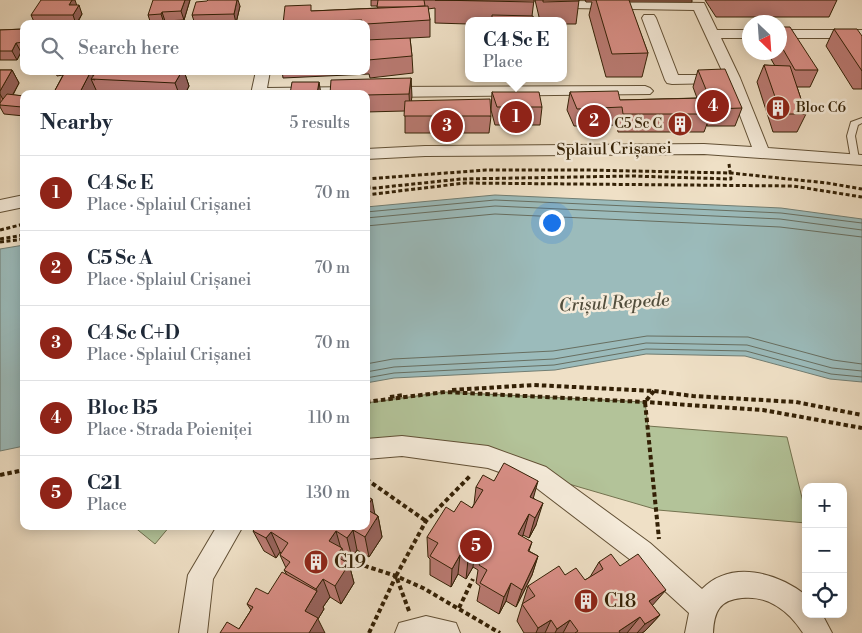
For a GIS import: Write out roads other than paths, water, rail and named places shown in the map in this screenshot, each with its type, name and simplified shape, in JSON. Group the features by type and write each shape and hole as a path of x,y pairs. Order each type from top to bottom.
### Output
{"street":[{"path":"574,5 699,6 733,78 762,153"},
{"path":"649,18 672,80 733,78"},
{"path":"712,34 742,34"},
{"path":"787,34 862,34"},
{"path":"259,90 262,75"},
{"path":"370,92 645,91"},
{"name":"Splaiul Crișanei","path":"370,154 425,151 704,149 859,160"},
{"path":"0,206 20,202"},
{"path":"370,449 402,446 488,457 538,475 641,552 704,608"},
{"path":"193,633 201,575 229,530"},
{"path":"699,633 704,608 713,595 728,586 756,584 786,596 802,610"},
{"path":"809,618 818,633"},
{"path":"412,632 426,629 446,633"}],"lane":[{"path":"859,160 851,136 854,124 862,120"}],"water":[{"name":"Crișul Repede","path":"495,195 781,208 862,219 862,382 830,379 745,356 646,354 555,370 394,378 370,382 370,207"},
{"path":"20,246 20,447 0,451 0,249"}],"place":[{"name":"Bloc B5","path":"713,106"},
{"name":"Bloc C6","path":"778,108"},
{"name":"C4 Sc E","path":"516,117"},
{"name":"C5 Sc A","path":"594,121"},
{"name":"C5 Sc C","path":"680,124"},
{"name":"C4 Sc C+D","path":"447,126"},
{"name":"C21","path":"476,546"},
{"name":"C19","path":"316,562"},
{"name":"C18","path":"586,601"}]}
